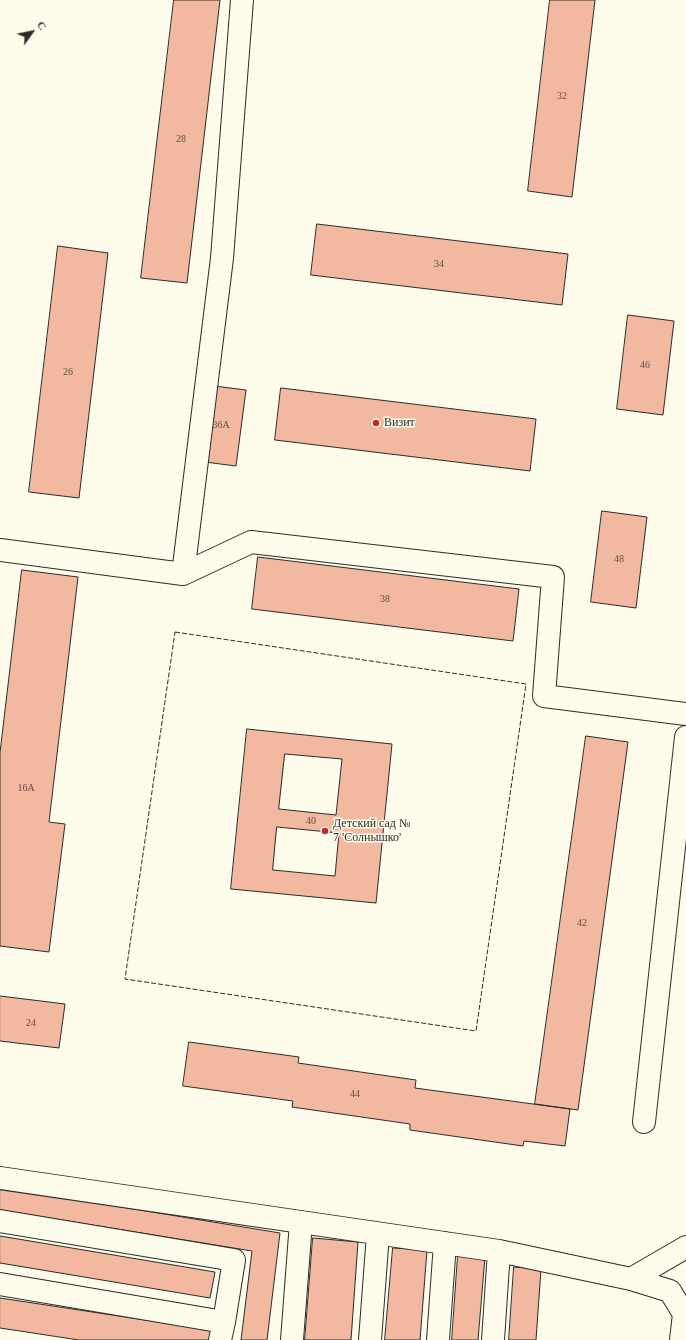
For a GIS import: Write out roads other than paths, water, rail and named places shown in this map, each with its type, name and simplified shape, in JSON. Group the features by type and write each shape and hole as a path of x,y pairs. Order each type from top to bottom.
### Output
{"street":[{"path":"183,574 222,258 242,0"},
{"path":"0,550 183,574 251,542 553,577 544,696 686,714"},
{"path":"644,1122 686,737"},
{"path":"0,1178 499,1251 631,1279 670,1291 684,1314 681,1340"},
{"path":"0,1221 234,1260 222,1331 0,1284"},
{"path":"292,1340 301,1222"},
{"path":"370,1340 378,1234"},
{"path":"438,1340 445,1243"},
{"path":"631,1279 686,1247"},
{"path":"493,1340 499,1251"}],"place":[{"name":"Визит","path":"376,423"},
{"name":"Детский сад № 7 'Солнышко'","path":"325,831"}]}
